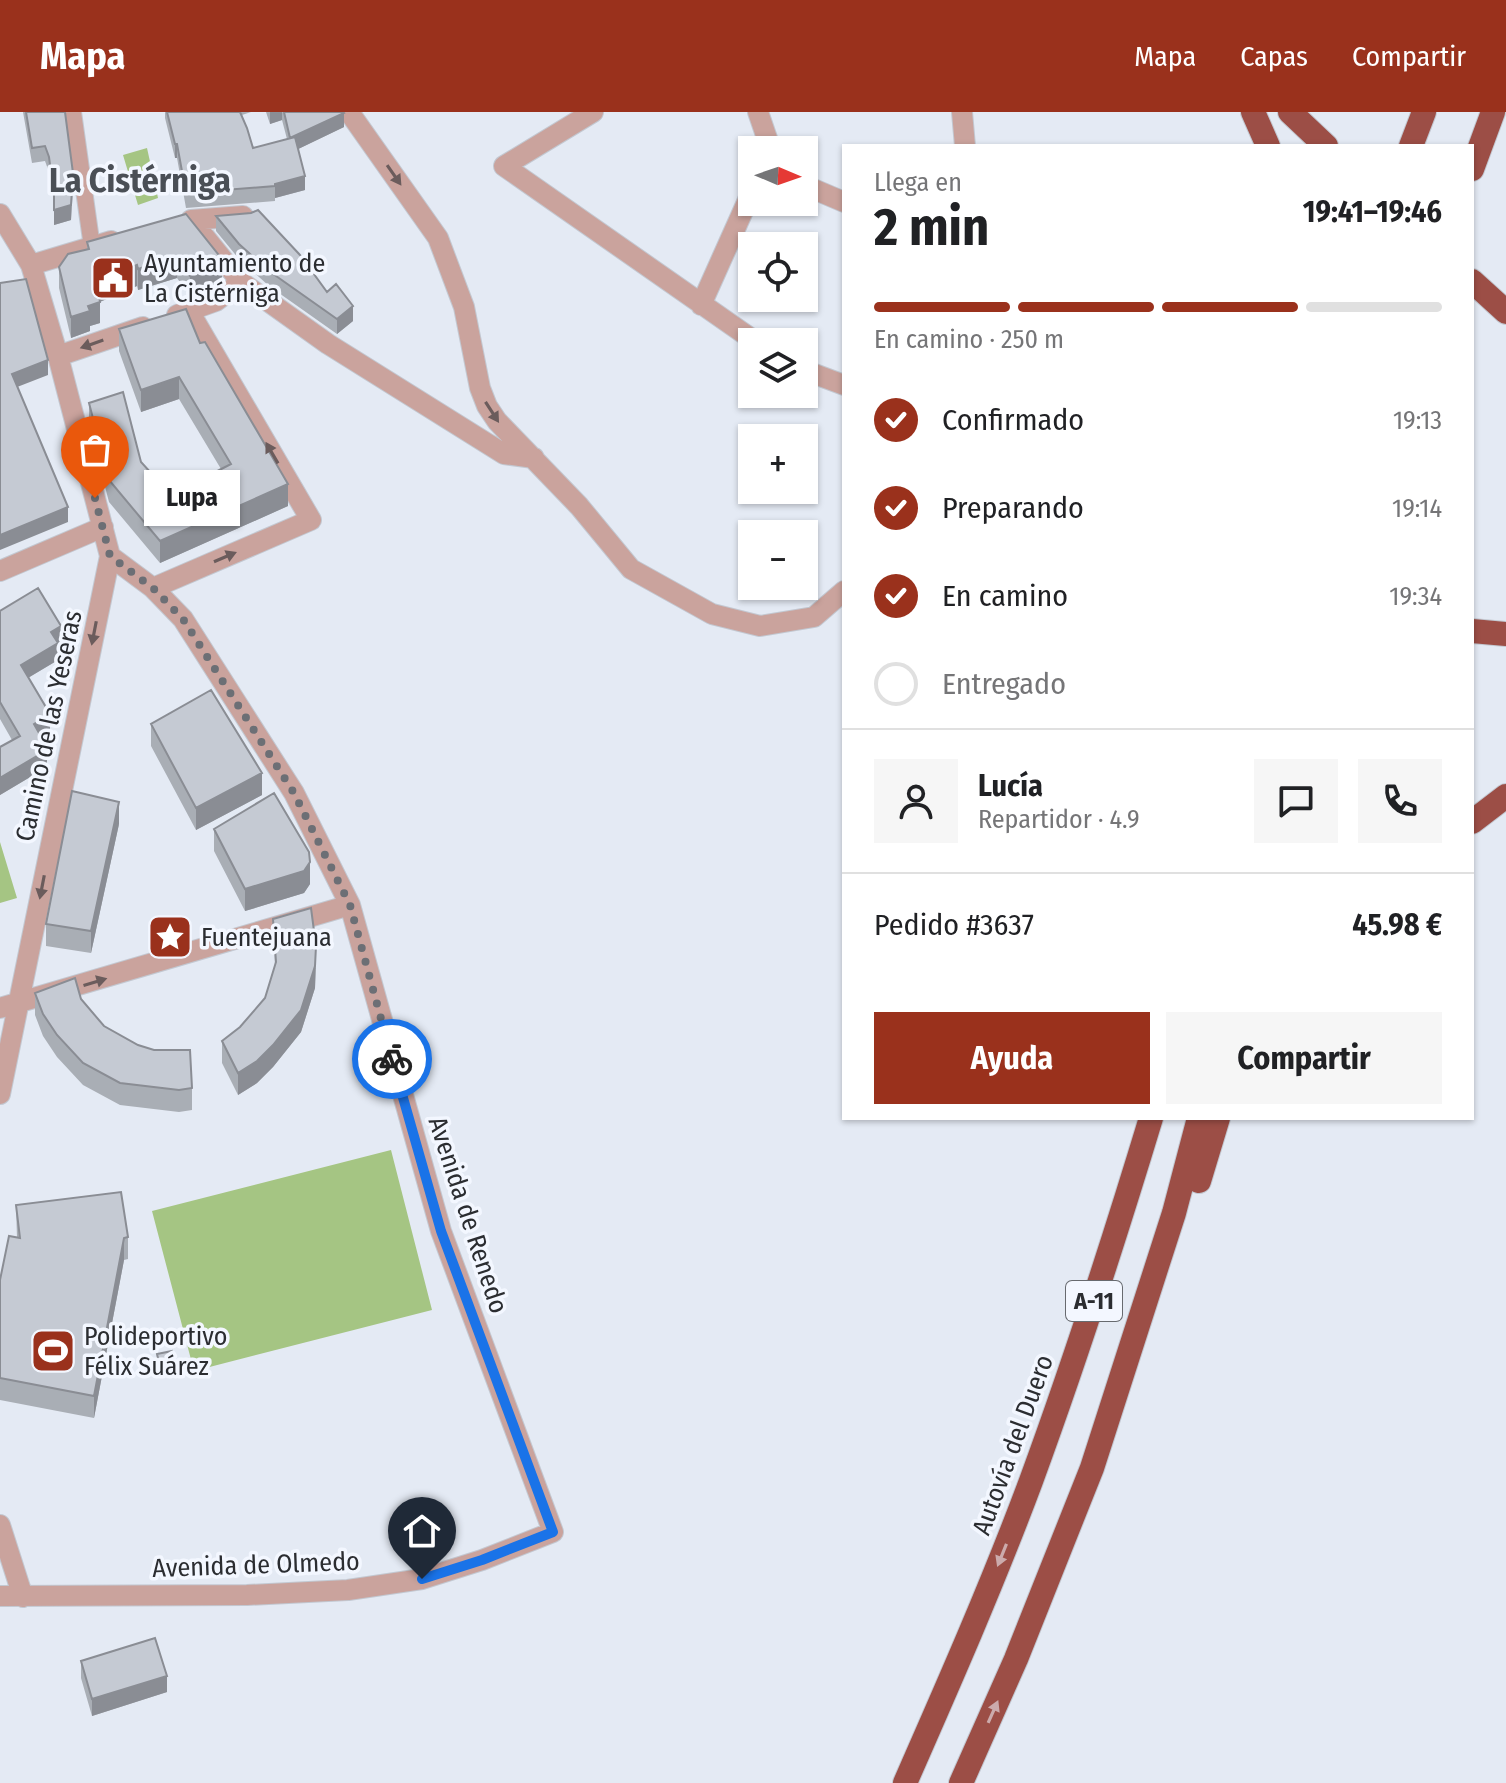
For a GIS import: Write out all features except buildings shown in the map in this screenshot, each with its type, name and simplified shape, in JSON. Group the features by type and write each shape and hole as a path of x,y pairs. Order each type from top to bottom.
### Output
{"highway":[{"path":"1253,112 1267,144"},
{"path":"1290,112 1324,144"},
{"path":"1412,144 1424,112"},
{"path":"1466,144 1478,112"},
{"path":"1474,164 1493,112"},
{"path":"1478,286 1506,312"},
{"path":"1474,631 1506,634"},
{"path":"1474,820 1506,796"},
{"path":"1031,1482 1085,1284 1135,1120"},
{"name":"Autovía del Duero","path":"905,1783 969,1637 1031,1482 1087,1322 1150,1120"},
{"name":"A-11","path":"961,1783 1016,1659 1092,1468 1174,1213 1198,1120"},
{"path":"1092,1468 1145,1357 1217,1120"}],"street":[{"path":"73,112 92,247"},
{"path":"349,112 438,238 464,307 480,388 487,406 497,421 579,506 631,569 712,614 760,626 814,617 842,593"},
{"path":"593,112 504,166 738,330"},
{"path":"758,112 766,136"},
{"path":"962,112 965,144"},
{"path":"818,191 842,201"},
{"path":"0,214 31,265 110,556"},
{"path":"168,225 250,215"},
{"path":"701,305 741,216"},
{"path":"191,220 241,282 328,344 504,454 534,458"},
{"path":"31,265 137,234"},
{"path":"58,356 216,301 241,282"},
{"path":"153,588 311,520 189,311"},
{"path":"818,375 842,384"},
{"path":"0,571 103,527"},
{"name":"Avenida de Renedo","path":"110,556 153,588 183,619 294,793 350,905 441,1231 553,1532"},
{"name":"Camino de las Yeseras","path":"0,1094 10,1005 110,556"},
{"path":"10,1005 80,987 350,905"},
{"path":"0,1525 23,1597"},
{"name":"Avenida de Olmedo","path":"0,1596 247,1595 348,1590 422,1579 553,1532"}],"green space":[{"path":"147,148 158,198 138,205 123,155"},
{"path":"0,842 17,898 0,903"},
{"path":"391,1150 432,1310 194,1371 152,1211"}],"way so far":[{"path":"95,498 110,556 153,588 183,619 294,793 350,905 392,1059"}],"place":[{"name":"Ayuntamiento de La Cistérniga","path":"113,278"},
{"name":"Lupa","path":"95,498"},
{"name":"Fuentejuana","path":"170,937"},
{"name":"Polideportivo Félix Suárez","path":"53,1351"}],"district":[{"name":"La Cistérniga","path":"140,180"}],"route":[{"path":"392,1059 441,1231 553,1532 422,1579"}]}
